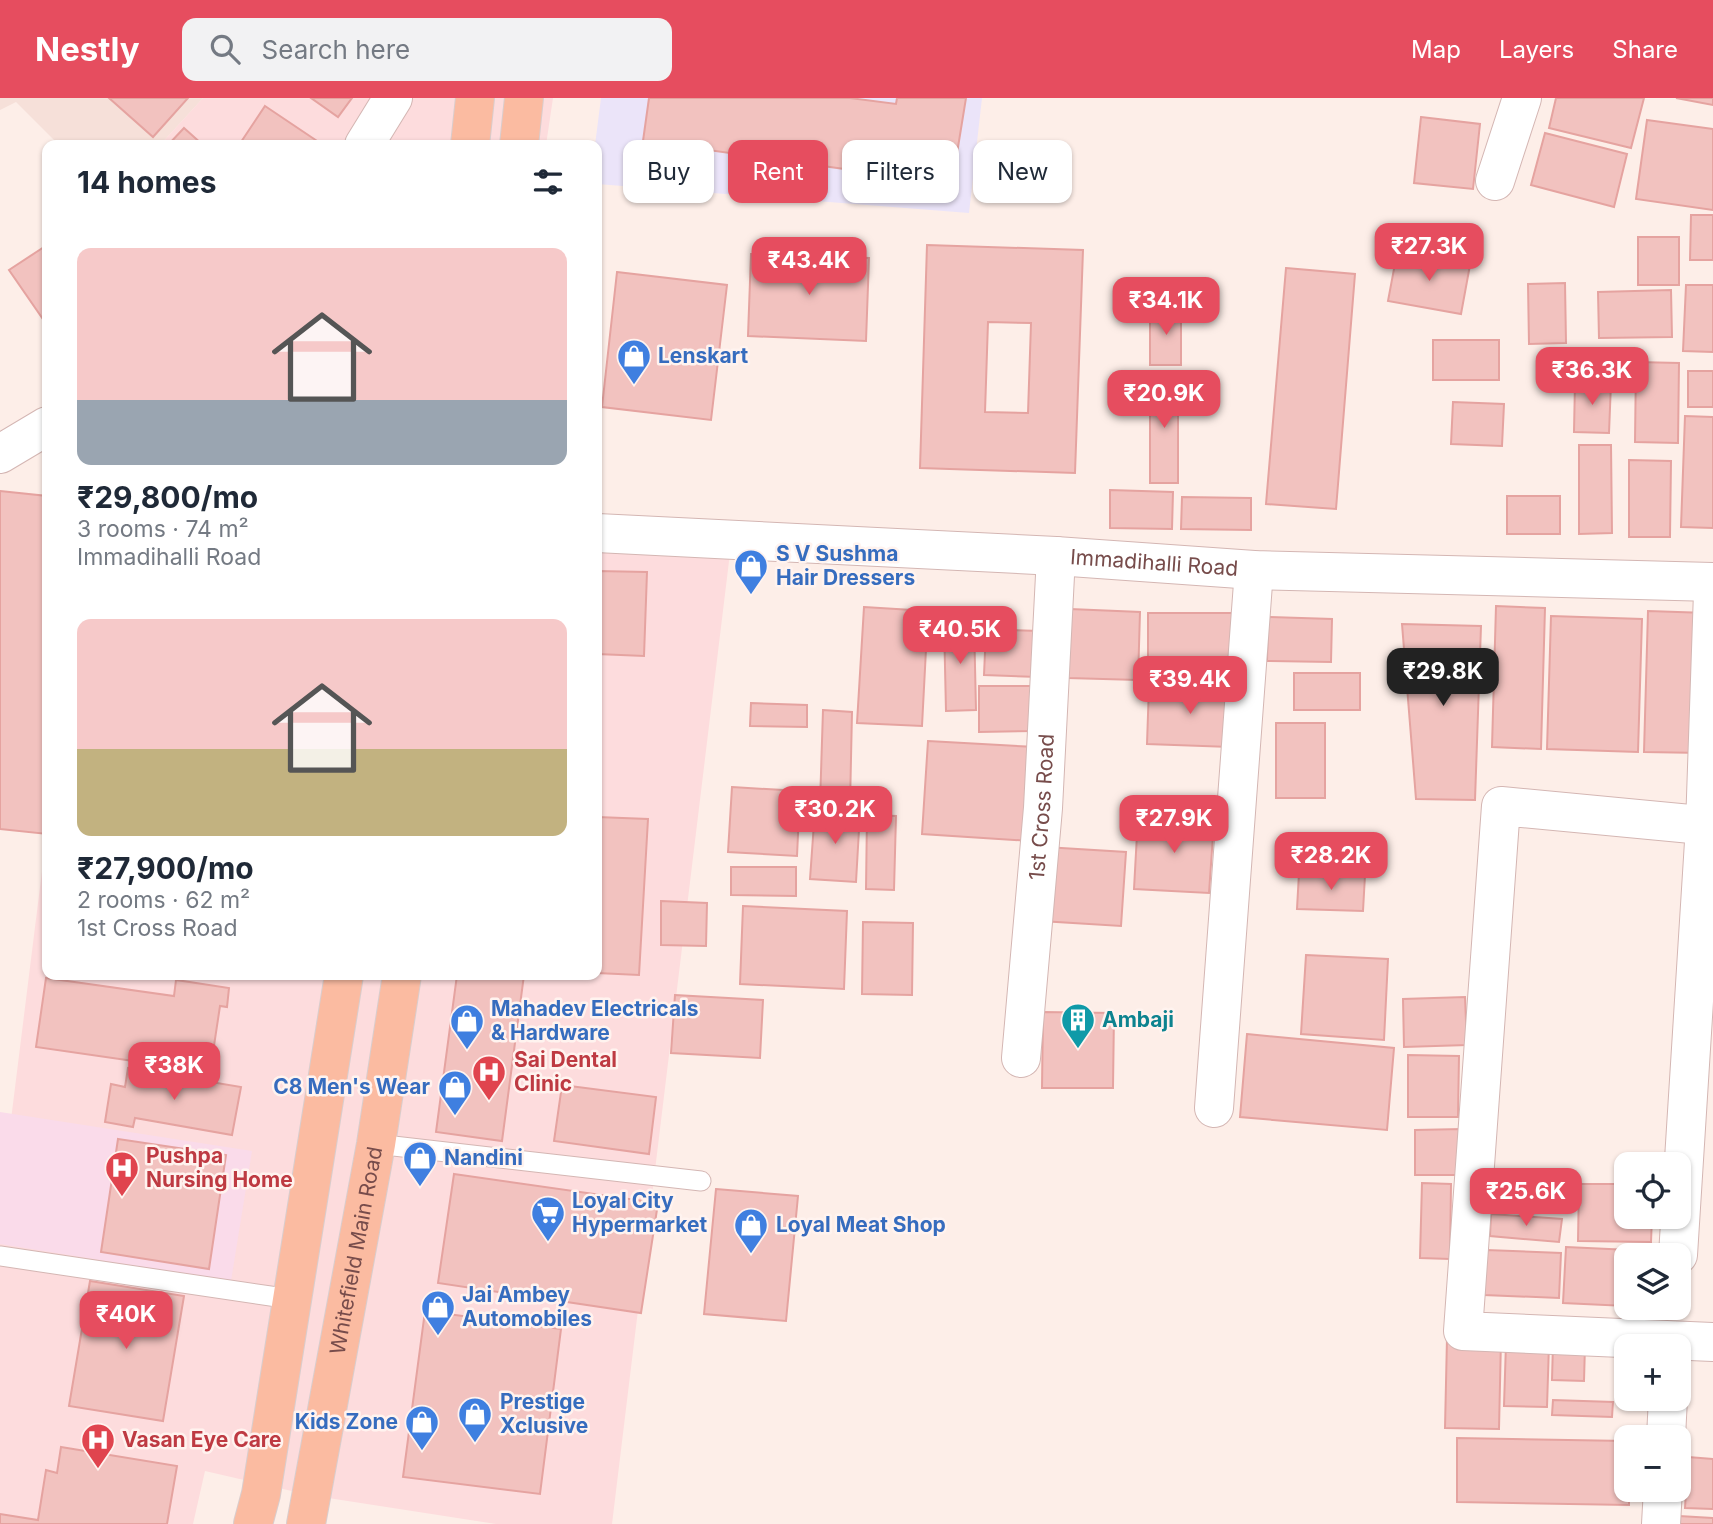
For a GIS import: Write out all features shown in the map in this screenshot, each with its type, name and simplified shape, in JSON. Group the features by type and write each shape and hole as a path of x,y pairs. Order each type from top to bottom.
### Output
{"main road":[{"path":"471,140 475,98"},
{"path":"520,140 524,98"},
{"path":"308,1514 257,1509 343,980"},
{"name":"Whitefield Main Road","path":"308,1514 376,1144 401,980"}],"street":[{"path":"368,140 394,98"},
{"path":"1495,181 1522,98"},
{"path":"0,454 42,429"},
{"name":"Immadihalli Road","path":"602,533 1055,556 1254,570 1713,582"},
{"name":"1st Cross Road","path":"1021,1058 1043,808 1055,556"},
{"path":"1214,1108 1254,570"},
{"path":"1679,1243 1703,1051 1713,592"},
{"path":"1709,826 1501,806 1463,1331 1673,1331 1713,1342"},
{"path":"1661,1524 1662,1502"}],"lane":[{"path":"376,1144 701,1181"},
{"path":"0,1255 291,1299"}],"shaded area":[{"path":"0,98 203,98 165,140 54,140 16,102 0,110"},
{"path":"203,98 553,98 547,140 165,140"},
{"path":"601,98 982,98 977,140 973,140 969,213 828,202 828,140 728,140 728,194 714,193 714,140 623,140 623,186 602,184 602,140 596,140"},
{"path":"602,549 730,553 612,1524 496,1524 309,1495 205,1471 193,1524 0,1524 0,1208 42,871 42,980 602,980"},
{"name":"Pushpa Nursing Home","path":"0,1112 252,1151 231,1281 0,1244"}],"building":[{"path":"109,98 188,98 153,137"},
{"path":"311,98 352,98 338,117"},
{"path":"649,98 850,98 896,104 897,98 966,98 959,141 842,140 842,169 828,167 828,140 728,140 728,153 714,151 714,140 643,140"},
{"path":"1556,98 1644,98 1631,148 1549,128"},
{"path":"1676,98 1713,98 1713,105"},
{"path":"265,106 316,140 242,140"},
{"path":"1421,117 1480,124 1473,189 1414,183"},
{"path":"1647,120 1713,129 1713,210 1636,199"},
{"path":"184,128 197,140 173,140"},
{"path":"1545,133 1627,154 1614,207 1531,185"},
{"path":"1691,215 1713,215 1713,260 1690,260"},
{"path":"1638,237 1679,237 1679,285 1638,285"},
{"path":"927,245 1083,250 1075,473 920,468","holes":["988,322 1031,323 1028,413 985,412"]},
{"path":"42,248 42,318 9,270"},
{"path":"1397,253 1470,265 1461,314 1388,301"},
{"path":"751,254 869,258 866,341 748,336"},
{"path":"1286,268 1355,274 1336,509 1266,504"},
{"path":"617,272 727,285 711,420 602,407"},
{"path":"1565,283 1566,343 1529,344 1528,284"},
{"path":"1686,285 1713,285 1713,352 1683,351"},
{"path":"1671,290 1672,337 1599,338 1598,292"},
{"path":"1150,309 1181,309 1181,365 1150,365"},
{"path":"1433,340 1499,340 1499,380 1433,380"},
{"path":"1636,362 1679,363 1678,443 1635,442"},
{"path":"1688,371 1713,371 1713,407 1688,407"},
{"path":"1150,378 1178,378 1178,483 1150,483"},
{"path":"1575,382 1611,383 1609,433 1574,432"},
{"path":"1453,402 1504,404 1502,446 1451,444"},
{"path":"1685,416 1713,417 1713,528 1681,527"},
{"path":"1579,445 1611,445 1612,533 1579,534"},
{"path":"1629,460 1671,461 1670,537 1629,537"},
{"path":"1110,490 1173,492 1172,529 1110,528"},
{"path":"0,491 42,495 42,833 0,829"},
{"path":"1507,496 1560,496 1560,534 1507,534"},
{"path":"1182,497 1251,498 1251,530 1181,529"},
{"path":"602,571 647,572 644,656 602,654"},
{"path":"1496,606 1545,608 1541,749 1492,747"},
{"path":"864,607 928,611 922,726 857,723"},
{"path":"1070,609 1140,612 1138,680 1068,678"},
{"path":"1648,611 1707,613 1703,753 1644,752"},
{"path":"1148,613 1239,613 1239,675 1148,675"},
{"path":"1551,616 1642,619 1638,752 1547,749"},
{"path":"1268,617 1332,619 1331,662 1267,661"},
{"path":"944,622 974,622 976,710 946,711"},
{"path":"1402,624 1481,626 1475,800 1416,799"},
{"path":"986,629 1039,631 1038,677 984,675"},
{"path":"1294,673 1360,673 1360,710 1294,710"},
{"path":"979,686 1035,686 1035,731 979,732"},
{"path":"1149,686 1232,689 1230,747 1147,744"},
{"path":"751,703 807,705 807,727 750,726"},
{"path":"823,710 852,712 850,805 820,804"},
{"path":"1276,723 1325,723 1325,798 1276,798"},
{"path":"928,741 1036,747 1031,841 922,834"},
{"path":"732,787 800,791 797,856 728,852"},
{"path":"815,809 860,812 856,882 810,879"},
{"path":"867,815 896,816 894,890 866,889"},
{"path":"1138,816 1214,821 1209,893 1134,889"},
{"path":"602,817 648,819 639,975 602,973"},
{"path":"1045,847 1126,852 1121,926 1041,921"},
{"path":"731,867 796,867 796,896 731,895"},
{"path":"1299,873 1365,875 1363,911 1297,909"},
{"path":"661,901 707,903 706,946 661,945"},
{"path":"743,906 847,911 844,989 740,984"},
{"path":"863,922 913,923 912,995 862,994"},
{"path":"1306,955 1388,959 1384,1040 1301,1034"},
{"path":"46,980 174,996 176,980 229,988 227,1007 220,1006 210,1072 36,1047"},
{"path":"456,980 523,980 502,1141 436,1132"},
{"path":"675,995 763,1000 760,1058 671,1053"},
{"path":"1465,997 1467,1045 1404,1047 1403,999"},
{"name":"Ambaji","path":"1043,1012 1114,1013 1113,1088 1042,1088"},
{"path":"1247,1034 1394,1048 1387,1130 1240,1117"},
{"path":"1408,1055 1459,1056 1458,1117 1408,1117"},
{"path":"128,1068 241,1087 232,1135 135,1118 133,1127 105,1122 111,1084 125,1087"},
{"path":"562,1085 656,1097 649,1154 554,1141"},
{"path":"1462,1129 1462,1175 1415,1175 1415,1130"},
{"name":"Pushpa Nursing Home","path":"118,1139 226,1155 209,1269 101,1252"},
{"name":"Loyal City Hypermarket","path":"454,1174 658,1203 641,1313 438,1283"},
{"path":"1422,1183 1451,1184 1450,1259 1420,1258"},
{"path":"1579,1184 1614,1184 1614,1229 1652,1229 1651,1242 1578,1241"},
{"name":"Loyal Meat Shop","path":"716,1189 798,1196 786,1321 704,1314"},
{"path":"1491,1214 1562,1219 1559,1242 1490,1236"},
{"path":"1566,1247 1614,1249 1614,1305 1563,1303"},
{"path":"1486,1250 1561,1253 1559,1298 1484,1295"},
{"path":"90,1281 184,1296 163,1421 69,1406"},
{"path":"425,1311 561,1329 540,1494 403,1477"},
{"path":"1447,1338 1501,1339 1499,1429 1445,1428"},
{"path":"1506,1343 1549,1344 1547,1407 1504,1406"},
{"path":"1553,1344 1585,1345 1584,1381 1552,1380"},
{"path":"1553,1400 1613,1402 1612,1417 1552,1415"},
{"path":"1457,1438 1614,1441 1614,1502 1629,1502 1629,1505 1457,1502"},
{"path":"61,1447 177,1466 167,1524 0,1524 0,1514 38,1520 46,1470 57,1473"},
{"path":"1691,1457 1713,1459 1713,1509 1685,1508 1685,1502 1691,1502"},
{"path":"1679,1516 1713,1518 1713,1524 1679,1524"}],"place":[{"name":"Lenskart","path":"634,386"},
{"name":"S V Sushma Hair Dressers","path":"751,596"},
{"name":"Ambaji","path":"1078,1050"},
{"name":"Mahadev Electricals & Hardware","path":"467,1051"},
{"name":"Sai Dental Clinic","path":"489,1102"},
{"name":"C8 Men's Wear","path":"455,1117"},
{"name":"Nandini","path":"420,1188"},
{"name":"Pushpa Nursing Home","path":"122,1198"},
{"name":"Loyal City Hypermarket","path":"548,1243"},
{"name":"Loyal Meat Shop","path":"751,1255"},
{"name":"Jai Ambey Automobiles","path":"438,1337"},
{"name":"Prestige Xclusive","path":"475,1444"},
{"name":"Kids Zone","path":"422,1452"},
{"name":"Vasan Eye Care","path":"98,1470"}]}
